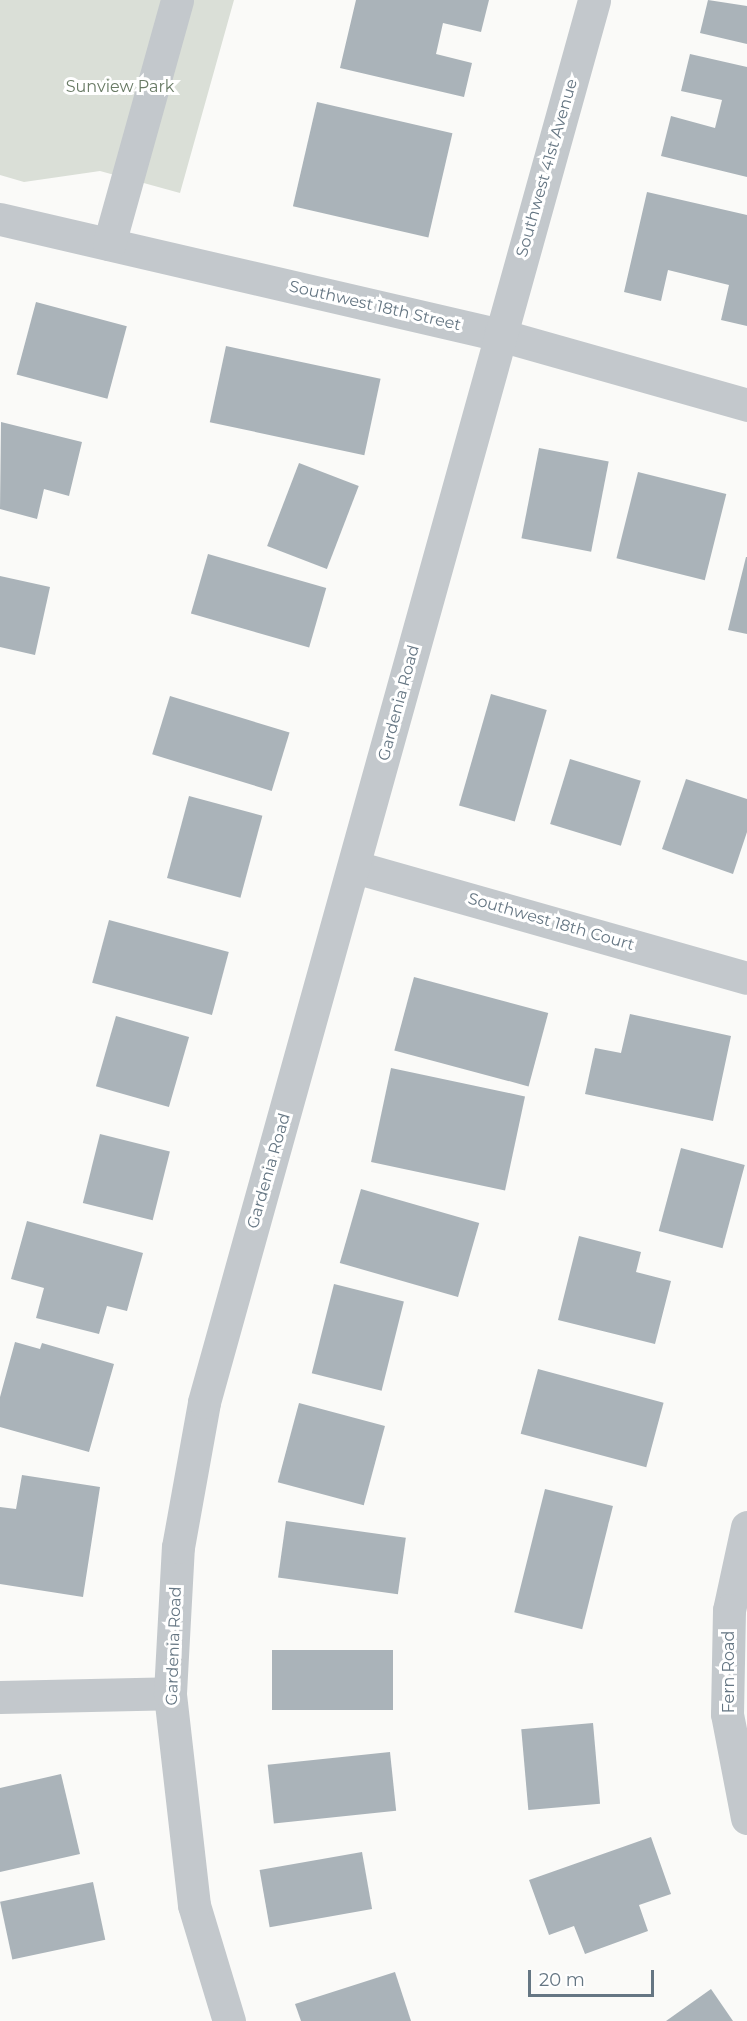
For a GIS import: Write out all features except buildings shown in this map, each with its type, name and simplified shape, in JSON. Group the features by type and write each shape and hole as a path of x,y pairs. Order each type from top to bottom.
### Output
{"street":[{"path":"109,244 177,0"},
{"name":"Southwest 41st Avenue","path":"500,335 594,0"},
{"name":"Southwest 18th Street","path":"0,219 500,335 747,405"},
{"name":"Gardenia Road","path":"229,2021 194,1905 170,1693 178,1547 204,1402 355,867 500,335"},
{"name":"Southwest 18th Court","path":"355,867 747,978"},
{"name":"Fern Road","path":"747,1527 729,1610 728,1702 747,1818"},
{"path":"0,1697 170,1693"}],"green space":[{"name":"Sunview Park","path":"0,0 234,0 180,193 100,171 24,182 0,175"}]}
